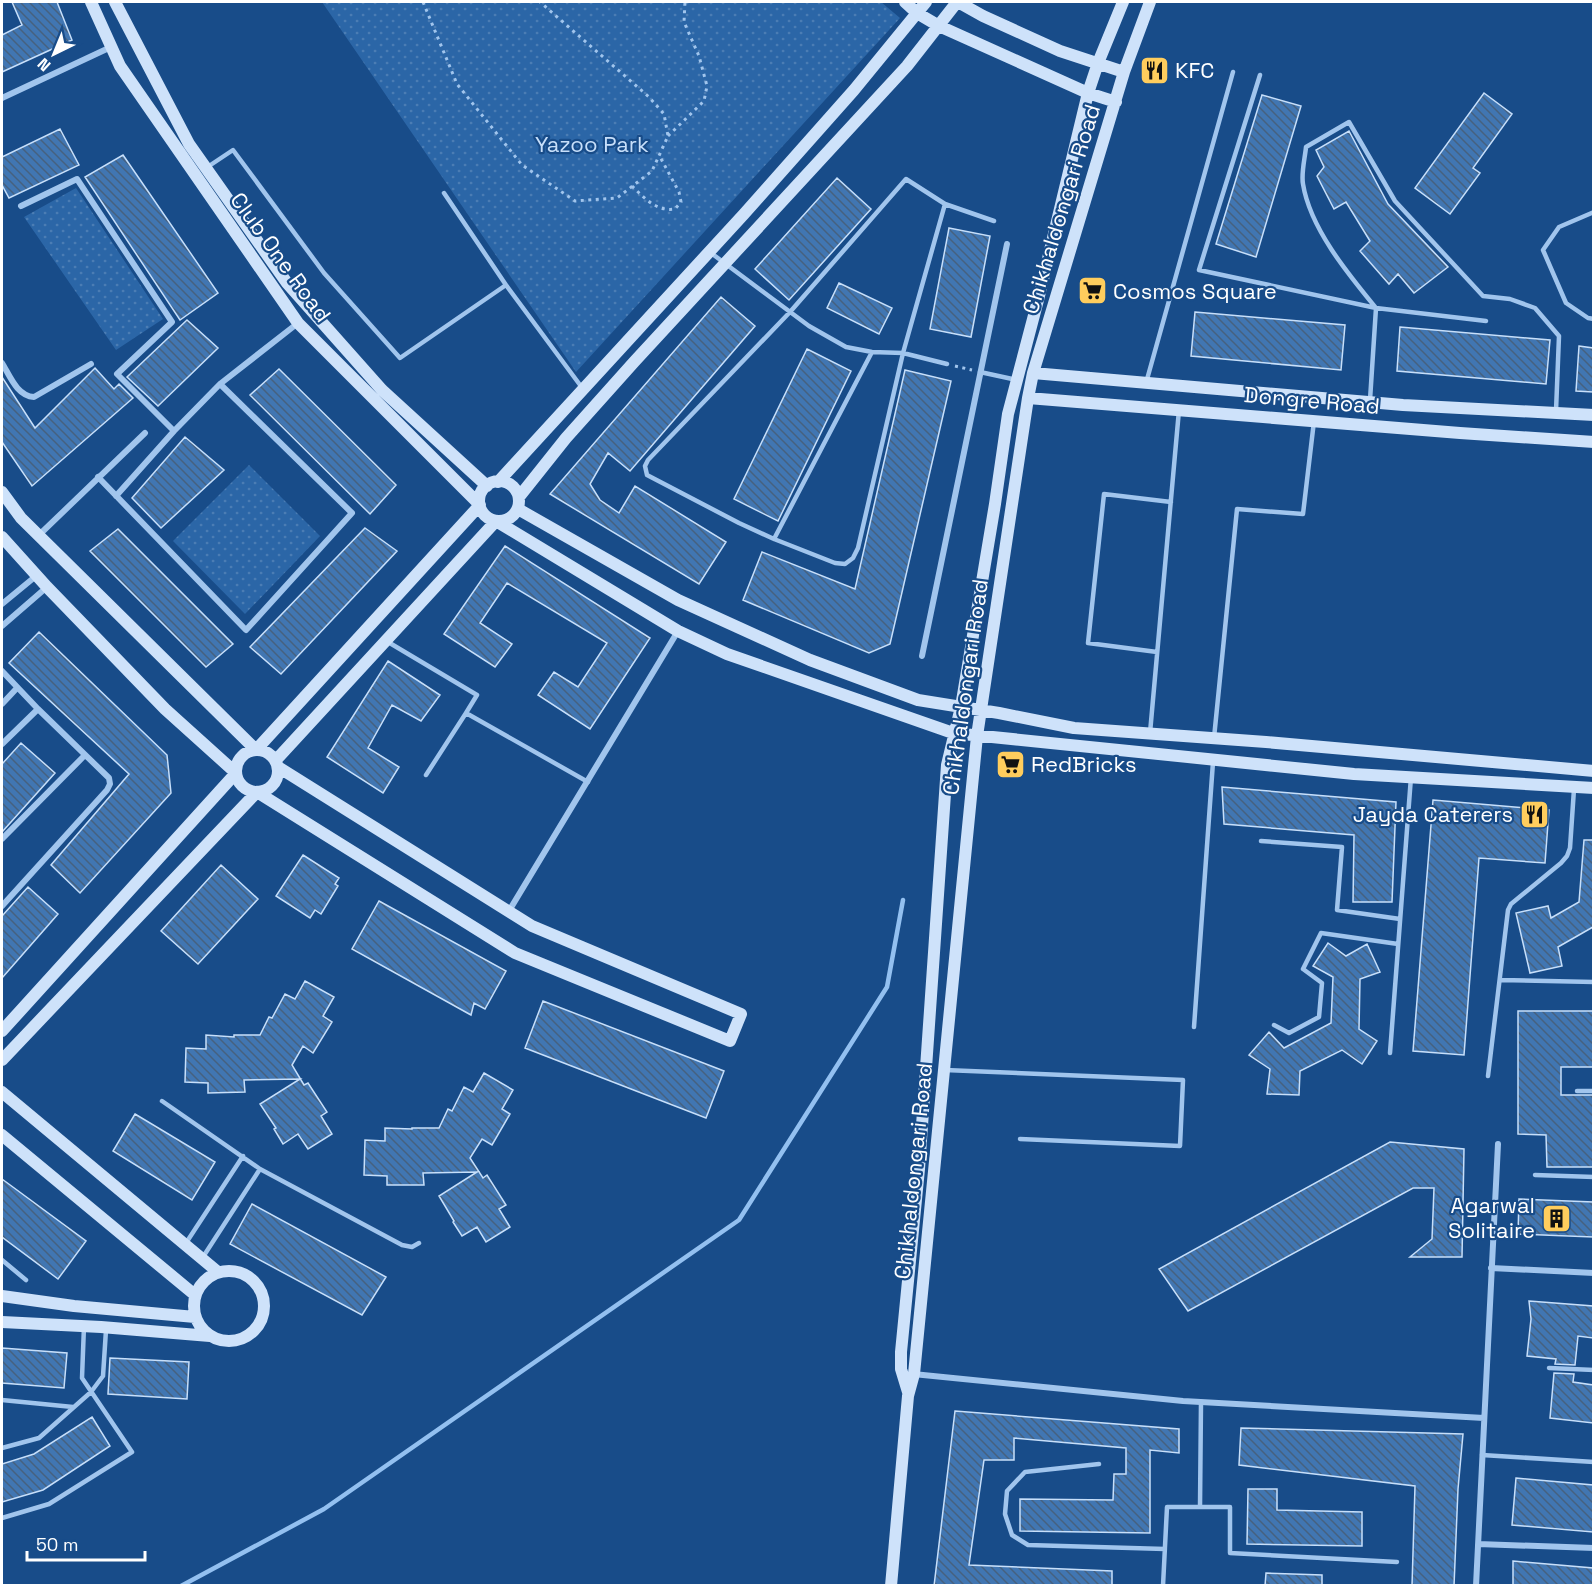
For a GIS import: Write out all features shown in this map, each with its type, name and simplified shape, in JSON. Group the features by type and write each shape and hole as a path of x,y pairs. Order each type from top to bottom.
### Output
{"street":[{"name":"Club One Road","path":"91,2 120,66 297,323 480,505 485,515 678,631 727,654 953,733 1354,774 1593,788"},
{"name":"Club One Road","path":"115,2 189,144 287,284 382,390 493,484 506,482 512,486 516,491 518,503 678,600 799,655 918,700 1074,728 1593,771"},
{"path":"904,2 939,26 1088,93 1116,102"},
{"path":"256,750 480,505 480,497 583,389 854,90 926,2"},
{"path":"277,764 496,521 511,517 518,503 566,438 907,66 957,2 1060,51 1124,72"},
{"name":"Chikhaldongari Road","path":"909,1374 901,1369 901,1352 919,1169 947,765 960,707 1008,414 1088,93 1124,2"},
{"name":"Chikhaldongari Road","path":"891,1586 909,1396 909,1374 945,1070 977,735 1028,398 1033,373 1124,72 1150,2"},
{"path":"2,98 112,47"},
{"path":"21,206 77,179 172,322 117,374 174,431"},
{"path":"922,656 1006,244"},
{"path":"116,496 220,384 297,323"},
{"path":"2,363 21,393 34,397 91,364"},
{"name":"Dongre Road","path":"1033,373 1370,402 1593,415"},
{"path":"98,477 246,630 352,513 220,384"},
{"name":"Dongre Road","path":"1028,398 1460,434 1593,442"},
{"path":"38,536 145,433"},
{"path":"2,492 38,536 256,750"},
{"path":"2,537 36,576 165,709 236,773"},
{"path":"2,604 36,576"},
{"path":"2,626 47,587"},
{"path":"509,911 678,631"},
{"path":"2,671 109,777 110,784 2,906"},
{"path":"2,704 17,688"},
{"path":"2,744 38,709"},
{"path":"2,1060 257,792 274,785 279,773 277,764 270,754 256,750 244,755 237,766 238,779 245,789 257,792 515,952 730,1041 741,1014 532,926 277,764"},
{"path":"2,839 85,755"},
{"path":"2,1031 236,773"},
{"path":"2,1092 218,1272"},
{"path":"2,1136 195,1295"},
{"path":"1476,1586 1498,1144"},
{"path":"1491,1268 1593,1273"},
{"path":"218,1272 241,1273 251,1278 263,1297 262,1320 245,1338 234,1342 221,1341 210,1336 201,1328 195,1317 193,1306 195,1295 200,1285 208,1277 218,1272"},
{"path":"2,1296 74,1306 195,1317"},
{"path":"2,1322 210,1336"},
{"path":"909,1374 1201,1402 1484,1418"},
{"path":"1478,1544 1593,1548"}],"lane":[{"path":"1146,383 1233,72"},
{"path":"1260,75 1199,270 1376,308 1486,321"},
{"path":"1370,402 1376,308 1349,275 1314,220 1302,183 1306,147 1349,122 1395,201 1483,296 1510,299 1535,308 1559,336 1556,413"},
{"path":"206,168 233,150 324,273 400,358 506,285"},
{"path":"945,204 903,353 858,548 853,558 845,564 835,563 774,539 647,475 645,466 648,460 790,312 906,179 945,204 994,220"},
{"path":"444,193 506,285 583,389"},
{"path":"1593,212 1559,227 1543,250 1566,303 1593,319"},
{"path":"709,251 809,326 846,346 872,352 903,353 947,364"},
{"path":"774,539 872,352"},
{"path":"980,372 1017,380"},
{"path":"1150,733 1179,410"},
{"path":"1214,738 1237,509 1303,514 1314,421"},
{"path":"1158,652 1088,643 1104,494 1171,502"},
{"path":"386,641 477,696 426,776"},
{"path":"466,713 588,782"},
{"path":"1194,1027 1213,759"},
{"path":"1390,1053 1411,777"},
{"path":"1488,1076 1508,910 1511,904 1567,856 1570,848 1574,787"},
{"path":"1261,841 1342,847 1337,910 1400,919"},
{"path":"1274,1025 1289,1033 1318,1017 1322,983 1303,969 1321,933 1398,944"},
{"path":"1500,980 1593,982"},
{"path":"945,1070 1183,1080 1180,1146 1020,1139"},
{"path":"1577,1090 1593,1091"},
{"path":"162,1101 260,1169 402,1245 411,1246 419,1243"},
{"path":"185,1245 243,1156"},
{"path":"202,1258 260,1169"},
{"path":"1535,1175 1593,1177"},
{"path":"2,1260 26,1280"},
{"path":"2,1518 49,1504 132,1452 82,1377 84,1326"},
{"path":"2,1448 39,1438 91,1392 103,1376 106,1328"},
{"path":"1549,1368 1593,1370"},
{"path":"2,1400 74,1407"},
{"path":"1200,1507 1201,1402"},
{"path":"1482,1455 1593,1462"},
{"path":"1099,1464 1025,1472 1007,1491 1005,1514 1012,1535 1028,1545 1165,1549"},
{"path":"1163,1586 1167,1507 1230,1507 1230,1553 1397,1562"}],"path":[{"path":"423,2 457,84 522,165 575,201 617,198 652,171 668,136 704,101 707,86 699,56 684,22 685,2"},
{"path":"540,2 649,97 664,114 668,136"},
{"path":"632,186 648,202 666,211 675,209 681,202 679,192 659,155"},
{"path":"947,364 980,372"}],"green space":[{"name":"Yazoo Park","path":"322,2 881,2 900,18 576,372"},
{"path":"76,188 163,319 116,350 24,217"},
{"path":"249,465 320,536 245,614 173,541"}],"building":[{"path":"12,2 57,2 72,40 2,72 2,35 22,25"},
{"path":"1484,93 1512,114 1473,168 1480,173 1450,214 1415,188"},
{"path":"1262,95 1301,106 1256,257 1216,244"},
{"path":"60,129 79,165 9,198 2,185 2,157"},
{"path":"1349,131 1388,204 1448,267 1414,293 1398,274 1389,284 1360,251 1370,241 1346,202 1334,209 1317,176 1324,167 1316,150"},
{"path":"123,155 218,293 180,320 85,177"},
{"path":"837,178 871,209 789,300 755,269"},
{"path":"949,228 990,236 971,337 930,329"},
{"path":"839,283 892,308 879,334 827,308"},
{"path":"721,297 755,326 630,471 608,453 590,484 600,500 619,513 635,486 726,542 699,584 550,494"},
{"path":"1195,312 1345,325 1341,370 1191,356"},
{"path":"187,320 218,348 158,406 127,377"},
{"path":"1400,327 1550,340 1546,384 1397,371"},
{"path":"1579,346 1593,348 1593,392 1576,391"},
{"path":"807,349 851,371 778,521 734,499"},
{"path":"95,368 114,389 119,384 133,398 32,486 2,442 2,377 35,428"},
{"path":"279,369 396,485 370,514 250,395"},
{"path":"905,370 951,381 890,644 869,653 743,600 762,552 855,589"},
{"path":"185,437 224,470 161,528 132,498"},
{"path":"365,528 397,551 281,674 250,647"},
{"path":"118,529 233,644 206,667 90,551"},
{"path":"505,546 650,638 590,729 538,695 554,672 578,687 607,643 507,583 480,623 512,644 495,667 444,634"},
{"path":"39,632 167,755 171,793 80,893 51,865 129,774 9,663"},
{"path":"388,661 440,695 421,721 392,705 368,748 399,767 383,793 327,757"},
{"path":"21,743 55,773 2,832 2,764"},
{"path":"1222,787 1396,802 1392,902 1353,902 1354,835 1224,824"},
{"path":"1433,800 1549,810 1545,863 1479,858 1464,1055 1413,1051"},
{"path":"1584,840 1593,840 1593,927 1558,947 1562,966 1530,973 1516,913 1548,906 1551,918 1579,902"},
{"path":"303,855 339,878 335,884 338,886 321,914 315,910 310,918 276,896"},
{"path":"221,865 258,899 198,964 161,931"},
{"path":"28,887 58,914 2,978 2,916"},
{"path":"379,901 506,971 485,1009 474,1003 471,1015 352,949"},
{"path":"1328,943 1346,956 1367,944 1380,972 1360,979 1359,1029 1377,1041 1362,1064 1342,1050 1300,1071 1299,1095 1267,1094 1270,1069 1249,1055 1269,1032 1284,1048 1331,1023 1333,977 1313,966"},
{"path":"305,981 334,997 323,1016 332,1022 313,1053 303,1046 292,1065 304,1085 308,1083 327,1112 321,1116 332,1134 308,1149 298,1134 283,1144 274,1129 276,1128 260,1104 300,1079 244,1080 245,1092 208,1093 208,1083 185,1082 186,1048 206,1049 206,1035 234,1037 234,1035 260,1035 285,994 295,999"},
{"path":"543,1001 724,1071 706,1118 525,1048"},
{"path":"1518,1011 1593,1011 1593,1067 1561,1067 1561,1095 1593,1095 1593,1167 1547,1167 1546,1135 1518,1134"},
{"path":"484,1073 513,1090 502,1109 510,1114 492,1145 482,1139 470,1158 483,1178 487,1175 506,1205 499,1209 510,1227 486,1242 477,1227 462,1236 439,1196 477,1172 423,1173 424,1185 387,1185 387,1176 364,1175 365,1140 385,1141 385,1128 439,1128 448,1109 452,1111 464,1087 473,1092"},
{"path":"135,1114 215,1162 192,1200 113,1151"},
{"path":"1390,1142 1464,1149 1462,1257 1410,1257 1432,1239 1434,1188 1413,1188 1188,1311 1159,1269"},
{"path":"2,1179 86,1241 58,1279 2,1237"},
{"name":"Agarwal Solitaire","path":"1519,1199 1593,1202 1593,1237 1518,1234"},
{"path":"252,1204 386,1277 362,1315 230,1244"},
{"path":"1529,1301 1593,1306 1593,1338 1578,1336 1575,1365 1555,1364 1556,1359 1527,1356 1531,1319"},
{"path":"2,1348 67,1353 64,1388 2,1383"},
{"path":"110,1358 189,1362 187,1399 108,1394"},
{"path":"1554,1373 1574,1374 1573,1382 1593,1385 1593,1423 1550,1418"},
{"path":"955,1411 1179,1429 1179,1453 1150,1450 1150,1533 1020,1531 1020,1499 1113,1500 1114,1474 1126,1474 1126,1448 1014,1438 1014,1460 984,1460 969,1565 1112,1571 1112,1586 934,1586"},
{"path":"92,1417 110,1446 43,1490 2,1502 2,1464 34,1454"},
{"path":"1241,1428 1463,1434 1454,1586 1412,1586 1415,1486 1239,1465"},
{"path":"1516,1478 1593,1485 1593,1532 1512,1525"},
{"path":"1248,1489 1277,1489 1277,1510 1362,1512 1362,1546 1247,1544"},
{"path":"1513,1561 1593,1568 1593,1586 1513,1586"},
{"path":"1266,1573 1322,1575 1322,1586 1265,1586"}],"waterway":[{"path":"181,1586 324,1509 739,1220 887,987 903,900"}],"place":[{"name":"KFC","path":"1154,70"},
{"name":"Cosmos Square","path":"1092,291"},
{"name":"RedBricks","path":"1010,764"},
{"name":"Jayda Caterers","path":"1534,814"},
{"name":"Agarwal Solitaire","path":"1556,1218"}]}
